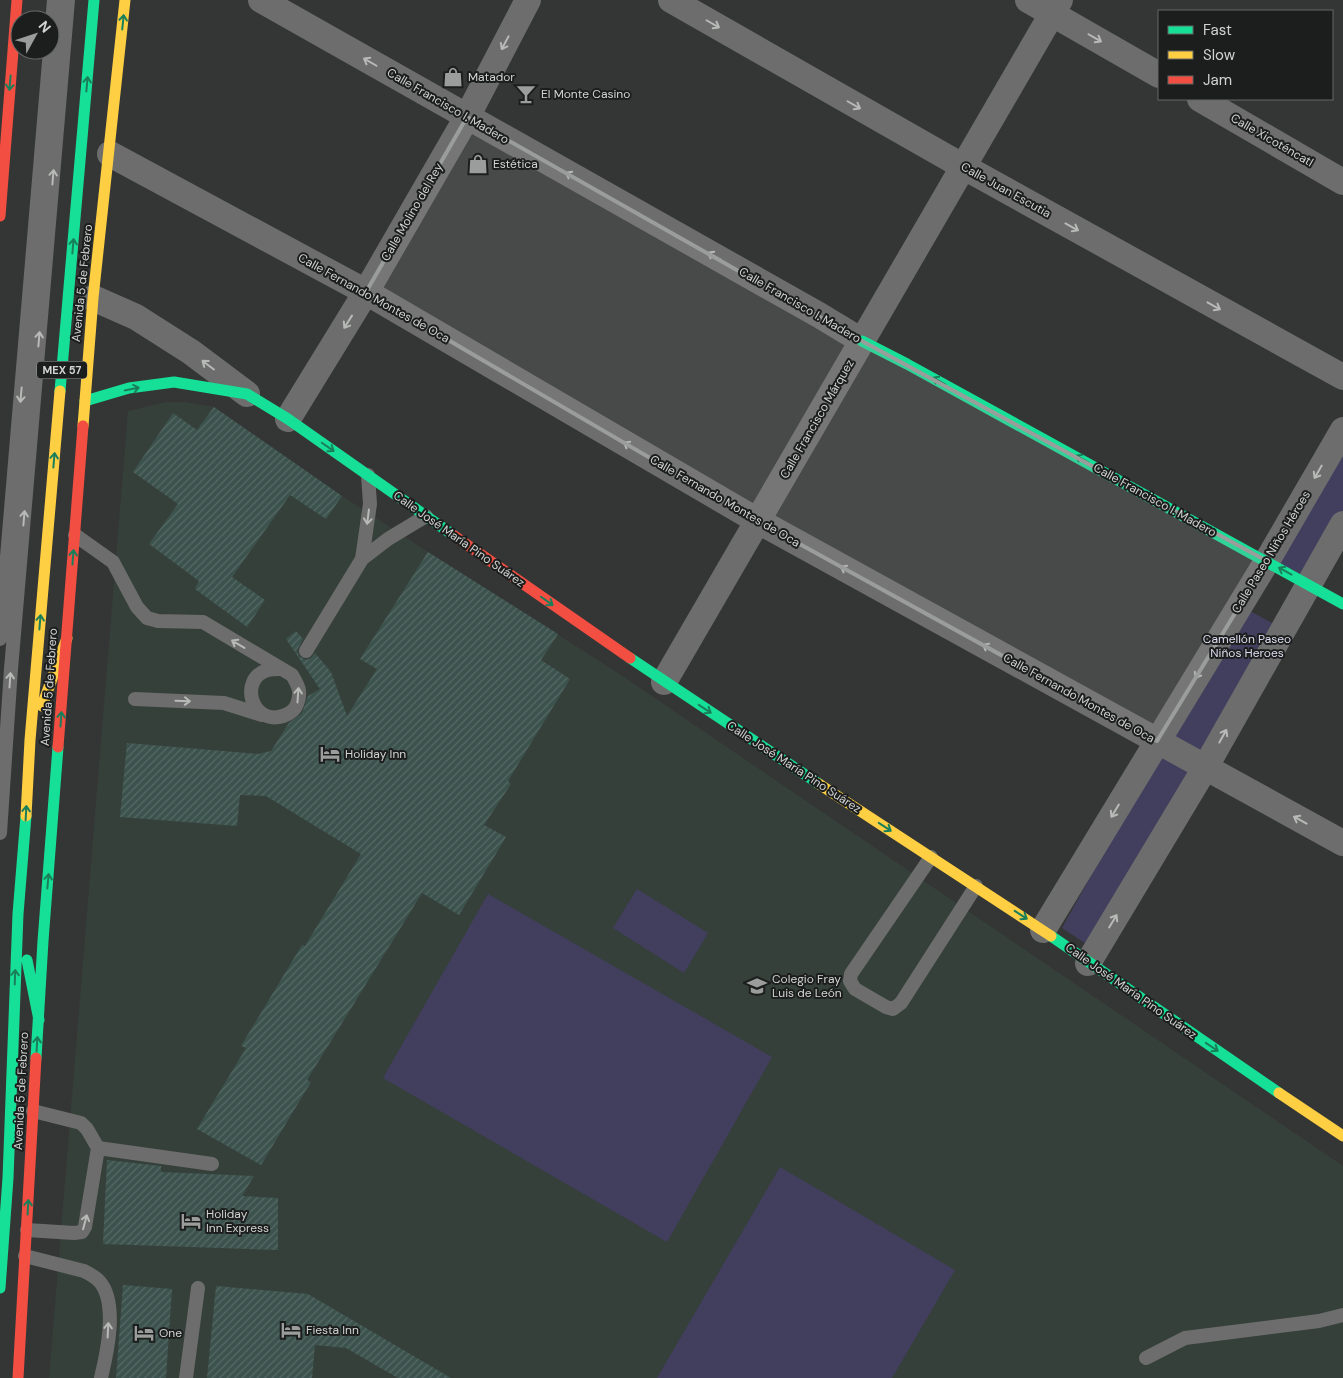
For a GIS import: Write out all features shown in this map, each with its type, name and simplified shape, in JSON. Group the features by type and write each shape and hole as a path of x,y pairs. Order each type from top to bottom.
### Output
{"main road":[{"path":"0,216 17,0"},
{"name":"Avenida 5 de Febrero","path":"0,1288 8,1178 18,914 25,839 30,740 94,0"},
{"name":"Avenida 5 de Febrero","path":"18,1378 38,1020 104,148 125,0"},
{"path":"85,401 85,290 104,148"},
{"name":"Calle Francisco I. Madero","path":"862,341 1343,604"},
{"name":"Calle José María Pino Suárez","path":"85,401 130,388 174,382 247,394 288,419 664,682 1043,930 1088,963 1343,1136"},
{"path":"30,740 67,638"},
{"path":"18,914 38,1020"},
{"path":"7,1371 24,1272"}],"street":[{"name":"Calle Francisco I. Madero","path":"261,0 862,341"},
{"name":"Calle Molino del Rey","path":"288,419 366,292 467,117 528,0"},
{"name":"Calle Juan Escutia","path":"671,0 964,167 1343,377"},
{"path":"1028,0 1056,7 1158,74"},
{"name":"Calle Francisco Márquez","path":"664,682 1056,7"},
{"name":"Calle Xicoténcatl","path":"1202,100 1343,182"},
{"name":"Calle Fernando Montes de Oca","path":"104,148 366,292 758,521 1343,843"},
{"name":"Calle José María Pino Suárez","path":"93,298 136,316 191,352 247,394"},
{"name":"Calle Paseo Niños Héroes","path":"1043,930 1267,561 1343,430"},
{"path":"1088,963 1205,768 1343,524"}],"lane":[{"path":"0,833 11,669 68,0"},
{"path":"0,639 49,60"},
{"path":"362,559 370,504 368,476"},
{"path":"306,651 362,559 388,539 426,516"},
{"path":"74,535 114,562 137,607 147,618 158,621 203,622 290,669 298,684 300,696 296,707 288,715 277,718 224,703 135,699"},
{"path":"266,716 256,709 251,698 251,686 257,676 268,670 290,669"},
{"path":"931,857 851,974 850,981 855,989 893,1009 900,1003 976,886"},
{"path":"27,1230 82,1232 85,1227 98,1148 88,1129 81,1122 33,1111"},
{"path":"98,1148 212,1164"},
{"path":"25,1256 84,1271 93,1275 101,1283 110,1304 107,1353 101,1378"},
{"path":"186,1378 198,1288"},
{"path":"1146,1358 1185,1338 1319,1321 1343,1315"}],"highlighted area":[{"path":"467,117 862,341 1267,561 1157,741 758,521 366,292"}],"shaded area":[{"path":"166,402 185,402 214,407 342,496 618,673 1343,1166 1343,1378 49,1378 128,411"}],"green space":[{"path":"1343,430 1343,524 1309,584 1267,561"},
{"name":"Camellón Paseo Niños Heroes","path":"1241,606 1274,624 1100,953 1062,928"},
{"path":"637,889 708,933 684,973 613,928"},
{"path":"488,894 772,1057 667,1242 383,1078"},
{"path":"780,1167 955,1270 892,1378 657,1378"}],"building":[{"path":"214,407 342,496 326,519 290,495 232,577 265,600 247,627 195,589 199,581 149,544 178,504 133,472 173,413 197,430"},
{"path":"428,552 558,634 541,660 570,679 508,781 511,784 484,825 506,837 459,915 422,893 307,1080 311,1082 261,1165 197,1129 246,1048 241,1046 302,945 305,946 361,854 266,796 240,795 237,826 120,817 127,743 258,754 271,751 289,723 302,713 308,696 320,689 286,639 296,631 303,639 297,650 299,656 306,660 315,653 331,672 347,716 377,669 360,659"},
{"name":"Holiday Inn Express","path":"107,1160 161,1166 161,1172 254,1176 242,1196 278,1198 278,1250 103,1244"},
{"name":"One","path":"123,1285 172,1289 166,1378 116,1378"},
{"name":"Fiesta Inn","path":"216,1286 308,1294 451,1378 398,1378 346,1348 315,1345 312,1378 207,1378"}],"traffic: fast":[{"path":"60,391 94,0"},
{"path":"862,341 1343,604"},
{"path":"85,401 129,388 174,382 247,394 288,419 453,535"},
{"path":"630,658 819,784"},
{"path":"36,1058 58,747"},
{"path":"0,1288 8,1178 18,914 26,816"},
{"path":"1051,936 1279,1093"},
{"path":"27,960 39,1020"}],"traffic: slow":[{"path":"83,426 93,298 125,0"},
{"path":"26,816 30,740 60,391"},
{"path":"42,706 67,638"},
{"path":"819,784 1051,936"},
{"path":"1279,1093 1343,1136"}],"traffic: jam":[{"path":"0,216 17,0"},
{"path":"58,747 83,426"},
{"path":"453,535 630,658"},
{"path":"18,1378 36,1058"}],"place":[{"name":"Matador","path":"453,77"},
{"name":"El Monte Casino","path":"526,94"},
{"name":"Estética","path":"478,164"},
{"name":"Holiday Inn","path":"330,754"},
{"name":"Colegio Fray Luis de León","path":"757,986"},
{"name":"Holiday Inn Express","path":"191,1221"},
{"name":"Fiesta Inn","path":"291,1330"},
{"name":"One","path":"144,1333"}]}
